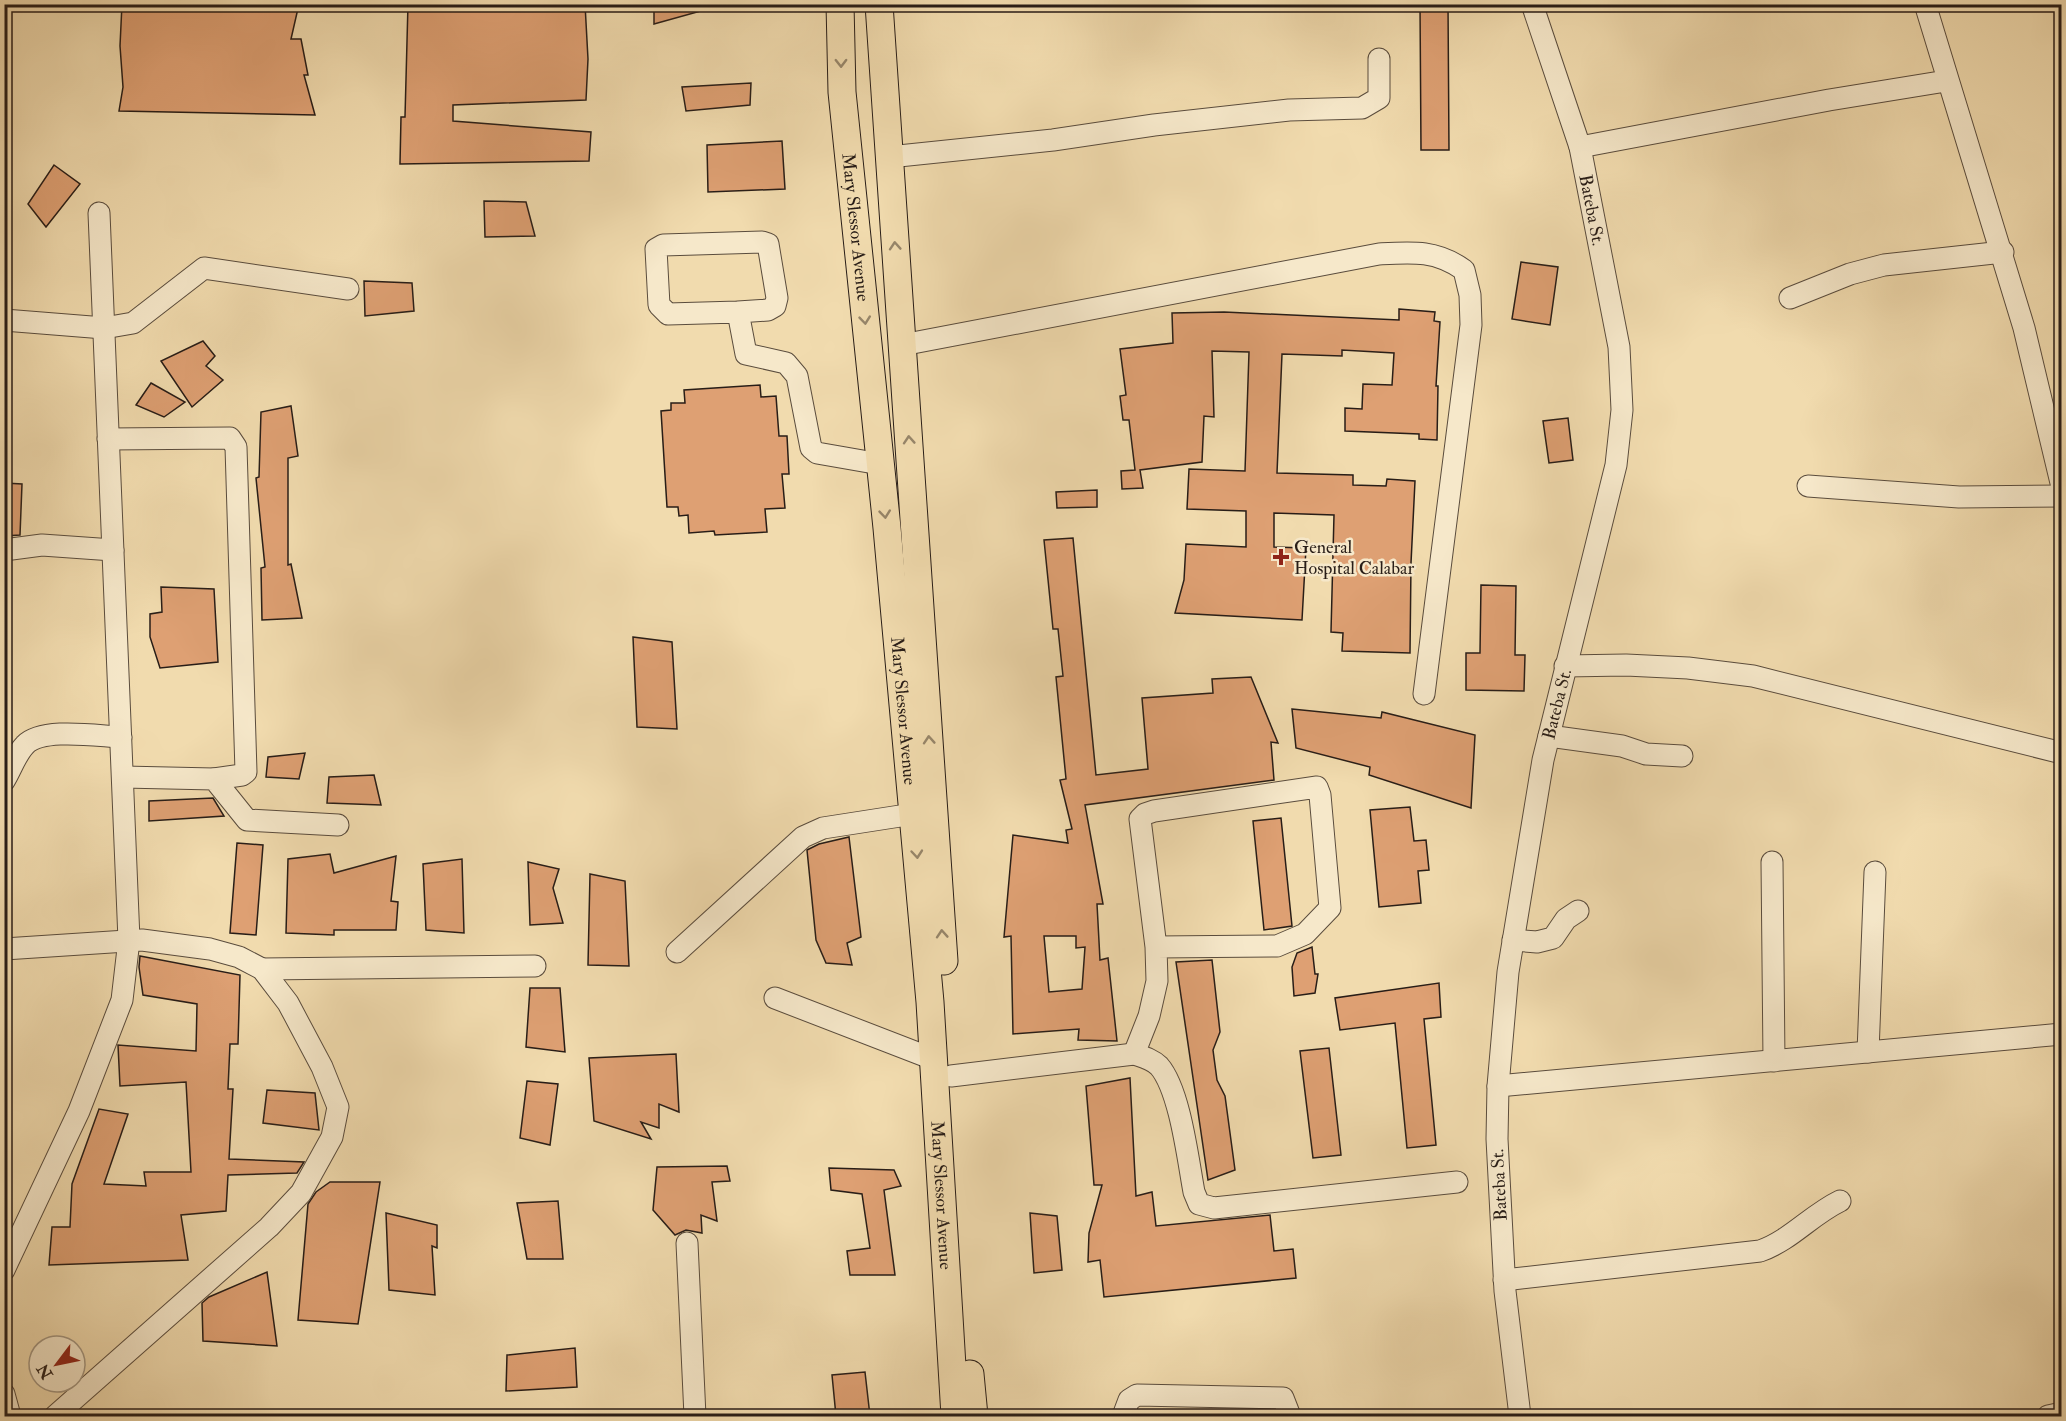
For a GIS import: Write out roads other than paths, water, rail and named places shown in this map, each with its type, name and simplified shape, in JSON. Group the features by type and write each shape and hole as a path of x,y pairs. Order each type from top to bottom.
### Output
{"main road":[{"name":"Mary Slessor Avenue","path":"840,4 842,92 913,814 942,1068 974,1416"},
{"name":"Mary Slessor Avenue","path":"879,4 902,345 942,1068 955,1416"}],"street":[{"name":"Bateba St.","path":"1520,1416 1504,1280 1497,1139 1497,1086 1513,940 1534,806 1565,666 1616,465 1622,410 1619,347 1580,147 1532,4"},
{"path":"1924,4 1946,81 2003,252 2024,328 2061,487"},
{"path":"889,157 1053,140 1154,125 1289,110 1362,108 1379,98 1379,59"},
{"path":"1580,147 1829,100 1946,81"},
{"path":"4,1270 79,1111 122,1000 129,940 99,213"},
{"path":"762,242 768,244 775,287 775,306 768,310 738,312 668,314 662,311 659,305 655,256 657,249 663,245 762,242"},
{"path":"1790,298 1850,274 1884,265 2003,252"},
{"path":"902,345 1379,254 1423,253 1447,258 1464,270 1470,295 1471,325 1424,694"},
{"path":"4,320 104,328 133,322 204,268 348,289"},
{"path":"738,312 746,354 786,363 796,376 811,448 817,453 880,464"},
{"path":"108,440 230,438 236,447 246,772 242,775 214,779 123,777"},
{"path":"1808,486 1959,497 2061,496"},
{"path":"4,550 42,545 113,550"},
{"path":"1565,666 1626,665 1688,668 1753,676 2061,753"},
{"path":"4,781 24,745 46,734 121,737"},
{"path":"1549,736 1622,746 1646,754 1682,756"},
{"path":"214,779 247,820 338,825"},
{"path":"1134,1054 1154,999 1157,981 1156,947 1140,819 1145,814 1317,787 1320,795 1330,908 1323,918 1305,934 1277,946 1156,947"},
{"path":"677,952 803,837 823,828 913,814"},
{"path":"1772,862 1774,1061"},
{"path":"1868,1052 1875,872"},
{"path":"1513,940 1537,942 1553,938 1566,919 1578,911"},
{"path":"4,949 142,940 210,949 239,957 262,969 288,1003 322,1067 338,1107 332,1137 301,1193 269,1227 55,1416"},
{"path":"262,969 535,966"},
{"path":"775,998 942,1068 1134,1054 1158,1066 1173,1090 1194,1192 1199,1204 1214,1208 1457,1182"},
{"path":"1497,1086 2061,1034"},
{"path":"1504,1280 1760,1251 1788,1238 1820,1210 1840,1201"},
{"path":"687,1243 695,1416"},
{"path":"4,1394 10,1416"},
{"path":"1122,1416 1129,1400 1137,1395 1283,1398 1290,1416"},
{"path":"2048,1416 2061,1413"}],"place":[{"name":"General Hospital Calabar","path":"1281,557"}]}
